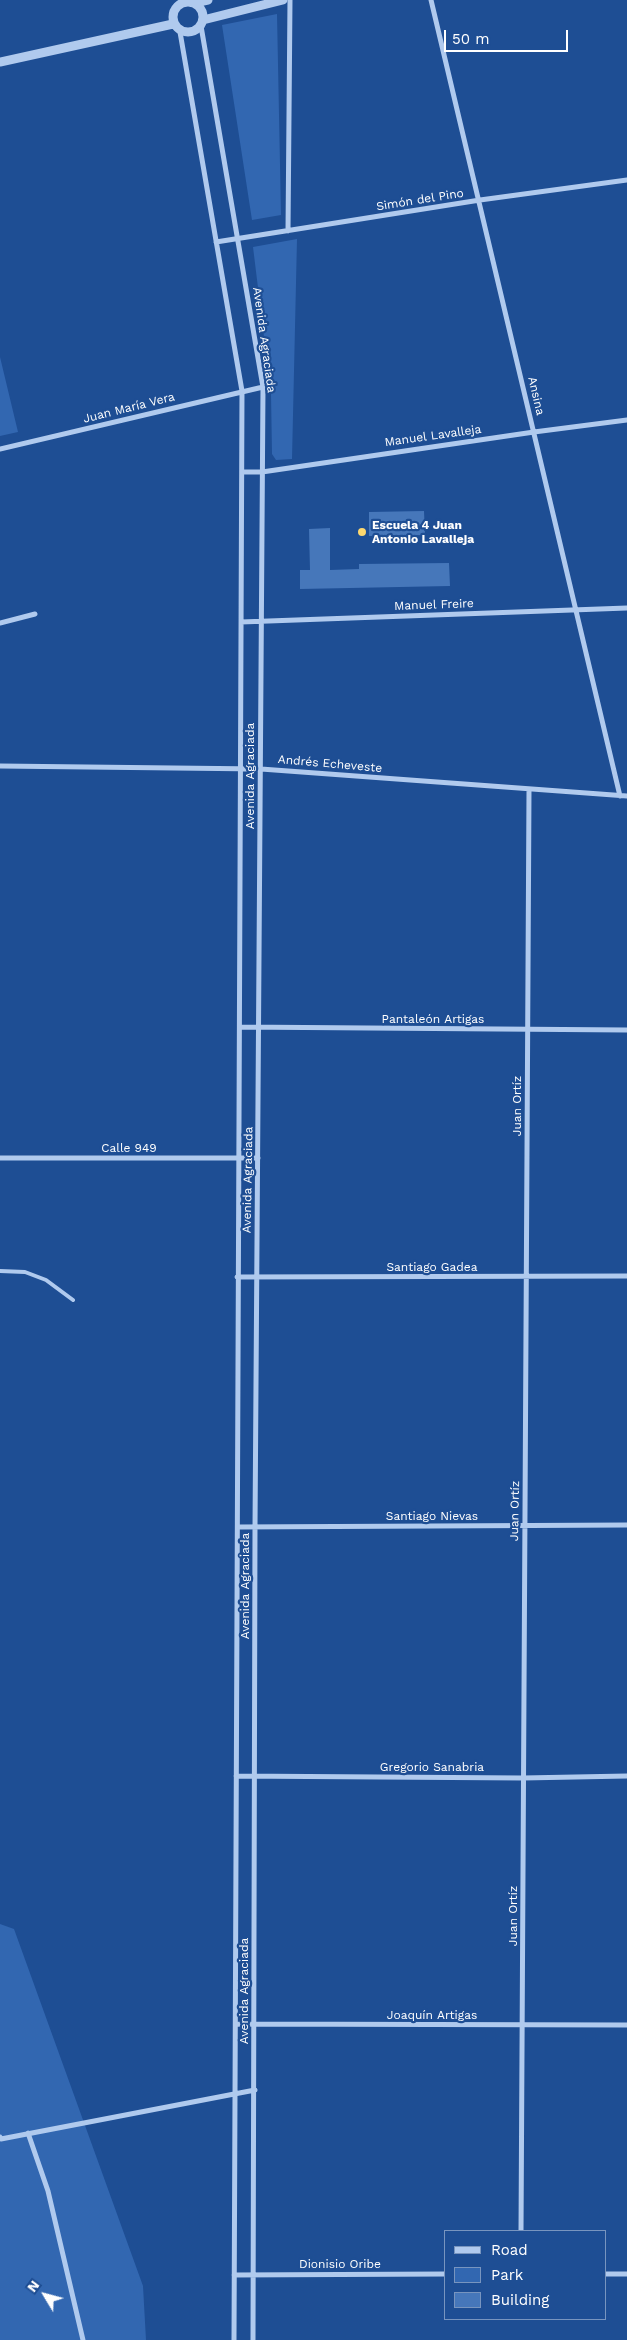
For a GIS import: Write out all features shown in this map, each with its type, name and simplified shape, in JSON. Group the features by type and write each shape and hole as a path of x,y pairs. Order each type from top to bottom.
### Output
{"street":[{"path":"208,0 188,2 176,6 172,14 173,24 180,32 192,33 202,23 283,0"},
{"path":"288,231 290,0"},
{"name":"Ansina","path":"432,0 620,796"},
{"path":"188,2 202,10 202,23"},
{"name":"Avenida Agraciada","path":"202,23 263,386 255,1526 253,2340"},
{"path":"0,62 173,24"},
{"name":"Avenida Agraciada","path":"180,32 242,391 240,1158 237,1277 237,2024 234,2340"},
{"name":"Simón del Pino","path":"216,242 480,200 627,180"},
{"name":"Juan María Vera","path":"0,449 263,386"},
{"name":"Manuel Lavalleja","path":"242,472 262,472 627,420"},
{"name":"Manuel Freire","path":"241,622 627,608"},
{"path":"0,623 36,614"},
{"name":"Andrés Echeveste","path":"0,766 242,768 529,791 627,796"},
{"name":"Juan Ortíz","path":"520,2230 523,2025 524,1526 527,1277 526,1030 529,791"},
{"name":"Pantaleón Artigas","path":"240,1027 627,1030"},
{"name":"Calle 949","path":"0,1158 258,1158"},
{"name":"Santiago Gadea","path":"237,1277 627,1276"},
{"name":"Santiago Nievas","path":"238,1527 627,1525"},
{"name":"Gregorio Sanabria","path":"236,1776 523,1778 627,1776"},
{"name":"Joaquín Artigas","path":"237,2024 627,2025"},
{"path":"0,2137 1,2139 254,2090"},
{"path":"28,2133 48,2191 83,2340"},
{"name":"Dionisio Oribe","path":"234,2275 444,2274"},
{"path":"607,2274 627,2274"}],"lane":[{"path":"0,1271 25,1272 46,1280 73,1300"}],"green space":[{"path":"277,14 281,215 252,220 222,25"},
{"path":"297,239 292,459 276,460 272,454 271,394 253,247"},
{"path":"0,357 18,432 0,436"},
{"path":"0,1924 14,1929 143,2286 146,2340 0,2340"}],"building":[{"path":"424,511 425,535 369,536 369,512"},
{"path":"330,528 330,570 359,569 359,564 449,563 450,586 300,589 300,570 310,570 309,529"}],"place":[{"name":"Escuela 4 Juan Antonio Lavalleja","path":"362,532"}]}
